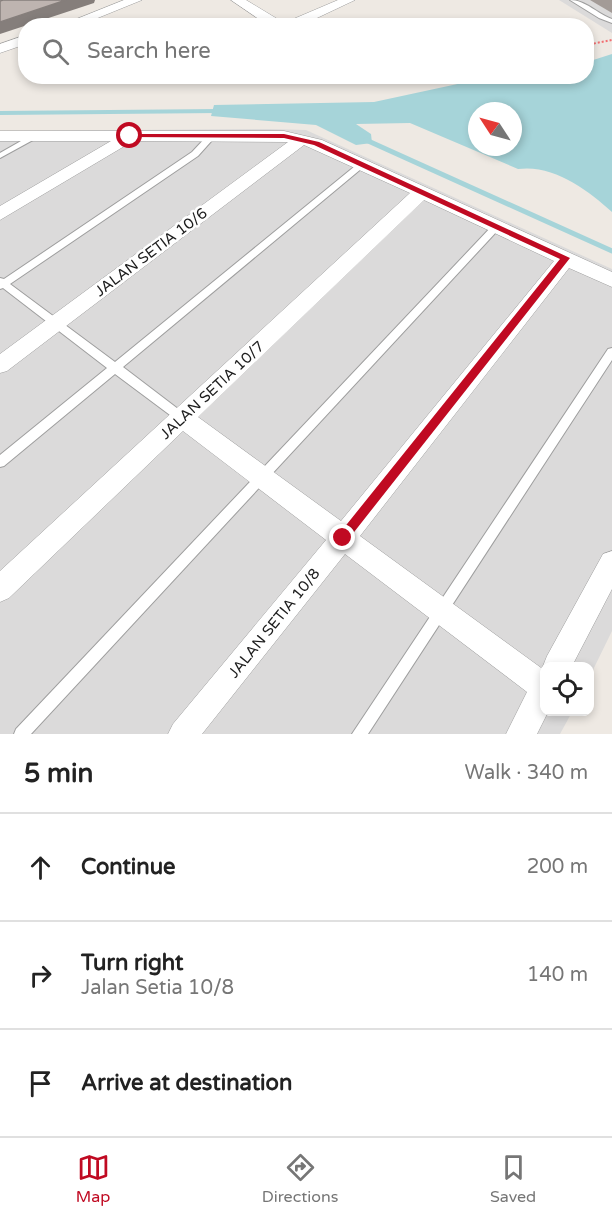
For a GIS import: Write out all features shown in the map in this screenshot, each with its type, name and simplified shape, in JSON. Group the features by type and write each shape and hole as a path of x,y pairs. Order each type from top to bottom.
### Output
{"street":[{"path":"237,0 266,18"},
{"path":"307,18 349,0"},
{"path":"84,18 127,1"},
{"path":"2,45 18,41"},
{"path":"0,136 284,136 316,143 612,280"},
{"path":"0,214 130,136"},
{"name":"JALAN SETIA 10/6","path":"0,365 302,140"},
{"name":"JALAN SETIA 10/7","path":"0,589 423,191"},
{"name":"JALAN SETIA 10/8","path":"183,734 566,258"},
{"path":"182,418 540,685"},
{"path":"559,662 612,563"},
{"path":"521,734 540,696"}],"lane":[{"path":"573,0 612,21"},
{"path":"0,156 38,135"},
{"path":"182,418 1,284 195,154 211,136"},
{"path":"0,462 363,164"},
{"path":"21,734 496,226"},
{"path":"359,734 612,352"}],"path":[{"path":"594,43 612,40"}],"shaded area":[{"path":"559,0 612,0 612,33 594,22 594,18 588,18"},
{"path":"306,130 612,269 612,631 594,668 594,662 540,662 540,716 570,716 560,734 0,734 0,131"}],"water":[{"path":"612,54 612,212 569,180 544,171 518,169 487,156 522,156 522,102 468,102 468,148 410,123 356,124 371,134 372,143 356,145 316,125 211,116 214,105 374,102 458,84 594,84 594,60"}],"building":[{"path":"66,0 0,22 0,1"}],"waterway":[{"path":"0,113 219,111"},
{"path":"366,140 612,251"}],"route":[{"path":"130,136 284,136 316,143 566,258 343,538"}]}
